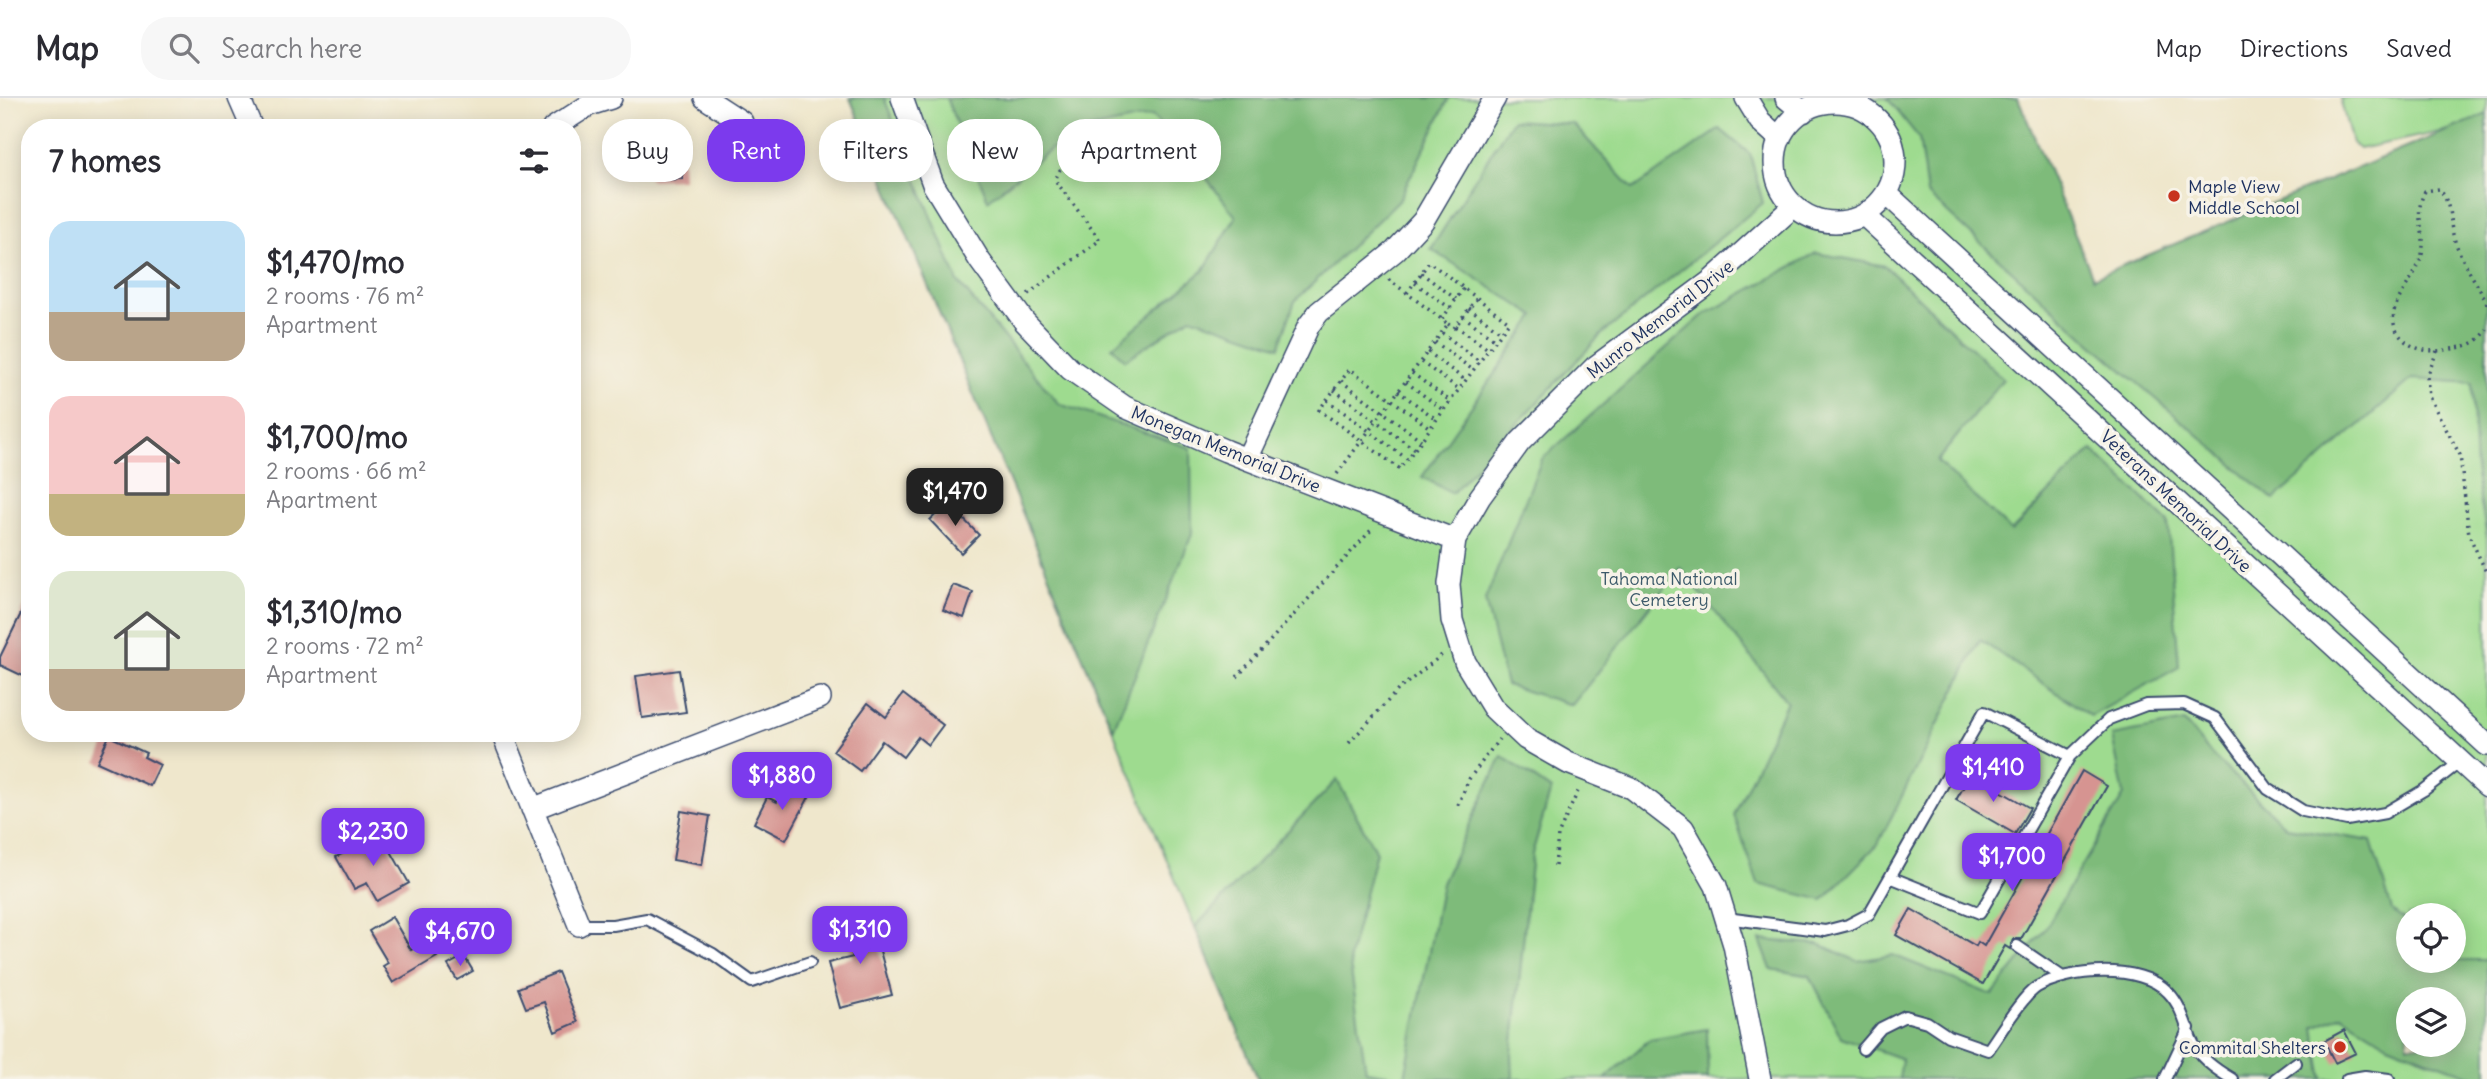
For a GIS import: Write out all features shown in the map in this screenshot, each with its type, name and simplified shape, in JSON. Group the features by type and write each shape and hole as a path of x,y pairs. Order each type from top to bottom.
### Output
{"street":[{"path":"239,98 248,119"},
{"path":"567,119 589,105 611,98"},
{"path":"705,98 737,119"},
{"name":"Monegan Memorial Drive","path":"902,98 933,184 980,261 1024,321 1070,369 1125,407 1247,459 1455,540"},
{"path":"1247,459 1309,325 1319,312 1395,251 1423,221 1495,98"},
{"path":"1746,98 1760,121 1780,139"},
{"path":"1849,103 1864,109 1888,132 1894,146 1895,170 1887,194 1877,206 1854,219 1833,222 1812,218 1786,197 1776,175 1775,163 1780,139 1789,124 1794,105 1849,103"},
{"name":"Veterans Memorial Drive","path":"1887,194 2485,738"},
{"name":"Munro Memorial Drive","path":"1760,1079 1734,945 1716,886 1683,828 1631,788 1568,763 1526,739 1493,708 1465,662 1452,620 1449,584 1455,540 1479,497 1520,442 1595,367 1711,281 1794,206"},
{"name":"Veterans Memorial Drive","path":"1864,215 2487,786"},
{"path":"532,809 820,698"},
{"path":"2460,762 2485,738"},
{"path":"506,742 579,925"}],"lane":[{"path":"1890,877 1980,913 2070,756 2109,719 2146,705 2184,704 2215,718 2269,789 2304,811 2347,820 2385,813 2424,790 2460,762"},
{"path":"1726,919 1825,932 1848,925 1869,914 1984,712 2070,756"},
{"path":"579,925 613,925 647,919 713,954 752,982 810,962"},
{"path":"2017,946 2061,976"},
{"path":"1863,1049 1881,1028 1905,1016 1927,1022 1948,1036 1988,1050 2034,988 2061,976 2123,973 2153,980 2167,990 2189,1028 2197,1051 2212,1067 2232,1079"},
{"path":"2165,1079 2189,1028"},
{"path":"2275,1079 2296,1063"},
{"path":"2347,1079 2365,1076 2389,1079"}],"path":[{"path":"1013,306 1100,240 1055,180 1057,176"},
{"path":"2487,304 2463,264 2452,230 2449,205 2443,193 2439,189 2424,191 2418,207 2424,242 2422,258 2416,274 2395,303 2396,330 2417,349 2437,351 2476,342 2487,329"},
{"path":"1407,293 1429,262 1509,321 1400,469 1320,410 1350,369 1430,428"},
{"path":"1373,268 1448,324 1454,328 1456,326 1488,349"},
{"path":"1421,273 1456,299"},
{"path":"1415,283 1450,308"},
{"path":"1442,319 1465,288"},
{"path":"1456,326 1477,298"},
{"path":"1469,308 1501,332"},
{"path":"1463,316 1496,340"},
{"path":"1325,490 1448,324"},
{"path":"1442,333 1480,361"},
{"path":"1435,342 1473,370"},
{"path":"2437,351 2427,377 2429,397 2460,455 2469,535 2487,574"},
{"path":"1428,352 1466,380"},
{"path":"1420,361 1459,389"},
{"path":"1412,373 1450,401"},
{"path":"1341,381 1421,440"},
{"path":"1405,382 1443,410"},
{"path":"1334,390 1415,449"},
{"path":"1398,391 1437,419"},
{"path":"1327,400 1407,459"},
{"path":"1237,677 1387,513"},
{"path":"1349,743 1398,690 1459,642"},
{"path":"1458,805 1469,779 1510,724"},
{"path":"1555,866 1558,835 1588,771"}],"green space":[{"name":"Tahoma National Cemetery","path":"850,98 2018,98 2093,278 2449,130 2359,149 2352,143 2340,98 2487,98 2487,1079 1258,1079 885,182 933,182 933,119 859,119"},
{"path":"850,98 884,98 892,119 859,119"},
{"path":"946,98 1449,98 1399,200 1295,301 1279,347 1191,317 1125,360 1112,347 1203,271 1236,217 1209,182 1221,182 1221,119 1155,119 1152,116 1138,119 1057,119 1057,144 1043,156 1043,119 955,119"},
{"path":"1887,98 2018,98 2093,278 2487,114 2487,537 2476,476 2472,383 2412,379 2274,500 2091,343 1927,194 1919,138"},
{"path":"1512,120 1573,124 1633,189 1720,129 1750,154 1763,203 1601,335 1452,493 1422,477 1535,316 1431,249"},
{"path":"885,182 918,182 958,282 1059,404 1191,448 1192,534 1113,730"},
{"path":"981,182 1010,182 988,200"},
{"path":"1816,253 1885,266 2003,379 1937,461 2011,531 2092,450 2168,522 2179,667 2091,716 1980,640 1878,844 1823,900 1758,884 1734,815 1787,702 1680,568 1572,705 1506,685 1485,600 1542,459 1702,316"},
{"path":"2184,722 2212,755 2286,827 2371,841 2392,910 2396,913 2396,973 2466,973 2466,960 2487,960 2487,1079 2479,1079 2422,1057 2466,1057 2466,987 2396,987 2396,1047 2341,1015 2314,1027 2323,1079 1899,1079 1902,1059 1841,1037 1810,976 1771,969 1760,940 1819,944 1857,961 1893,955 1992,995 2045,929 2124,795 2112,736"},
{"path":"1502,756 1551,790 1532,854 1512,1054 1513,1079 1258,1079 1195,927 1337,780 1376,852 1349,958 1366,1071 1405,1077 1442,883"},
{"path":"1707,1029 1708,1079 1605,1079 1650,1039"}],"building":[{"path":"948,503 979,535 961,553 930,520"},
{"path":"953,585 973,592 964,618 943,610"},
{"path":"21,614 21,675 0,665 0,657"},
{"path":"679,670 686,712 642,718 636,676"},
{"path":"903,694 943,725 928,745 918,737 903,757 882,741 860,771 833,751 868,703 886,717"},
{"path":"106,742 122,742 146,753 144,757 160,765 150,786 97,762"},
{"path":"2082,771 2107,786 2021,939 2013,939 2010,949 2005,946 1983,984 1896,935 1911,909 1976,946 1978,942 1984,946"},
{"path":"1971,774 2030,808 2015,834 1956,800"},
{"path":"786,785 809,797 786,840 754,823 767,797 777,802"},
{"path":"681,811 710,816 702,865 673,860"},
{"path":"370,839 373,845 384,839 409,883 377,901 367,883 354,889 336,857"},
{"path":"870,914 892,995 840,1008 828,963 853,957 844,921"},
{"path":"392,917 411,950 427,940 437,957 393,983 383,966 388,963 369,931"},
{"path":"464,956 473,971 457,980 448,965"},
{"path":"558,972 578,1022 555,1032 544,1002 526,1008 518,988"},
{"name":"Commital Shelters","path":"2344,1030 2356,1053 2335,1063 2324,1041"}],"place":[{"name":"Maple View Middle School","path":"2174,196"},
{"name":"Commital Shelters","path":"2340,1047"}]}
